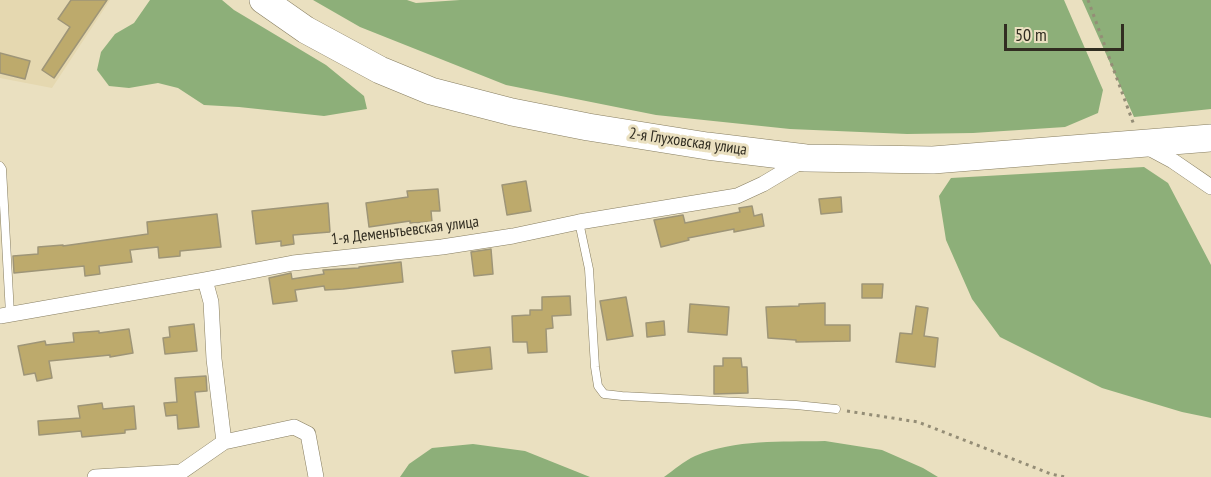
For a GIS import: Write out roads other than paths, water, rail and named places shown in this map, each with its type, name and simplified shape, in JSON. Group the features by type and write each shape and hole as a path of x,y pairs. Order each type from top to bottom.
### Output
{"highway":[{"name":"2-я Глуховская улица","path":"263,0 306,30 380,70 431,91 512,112 707,146 806,158 933,160 1211,138"}],"street":[{"path":"1141,143 1211,187"},
{"name":"1-я Деменьтьевская улица","path":"5,315 293,263 442,247 737,196 763,184 806,158"},
{"path":"205,280 211,302 214,359 224,442"},
{"path":"95,477 180,475 224,442 294,427 308,434 316,477"}],"lane":[{"path":"0,166 2,169 5,315"},
{"path":"579,222 589,269 595,367 598,386 604,394 836,409"}]}
